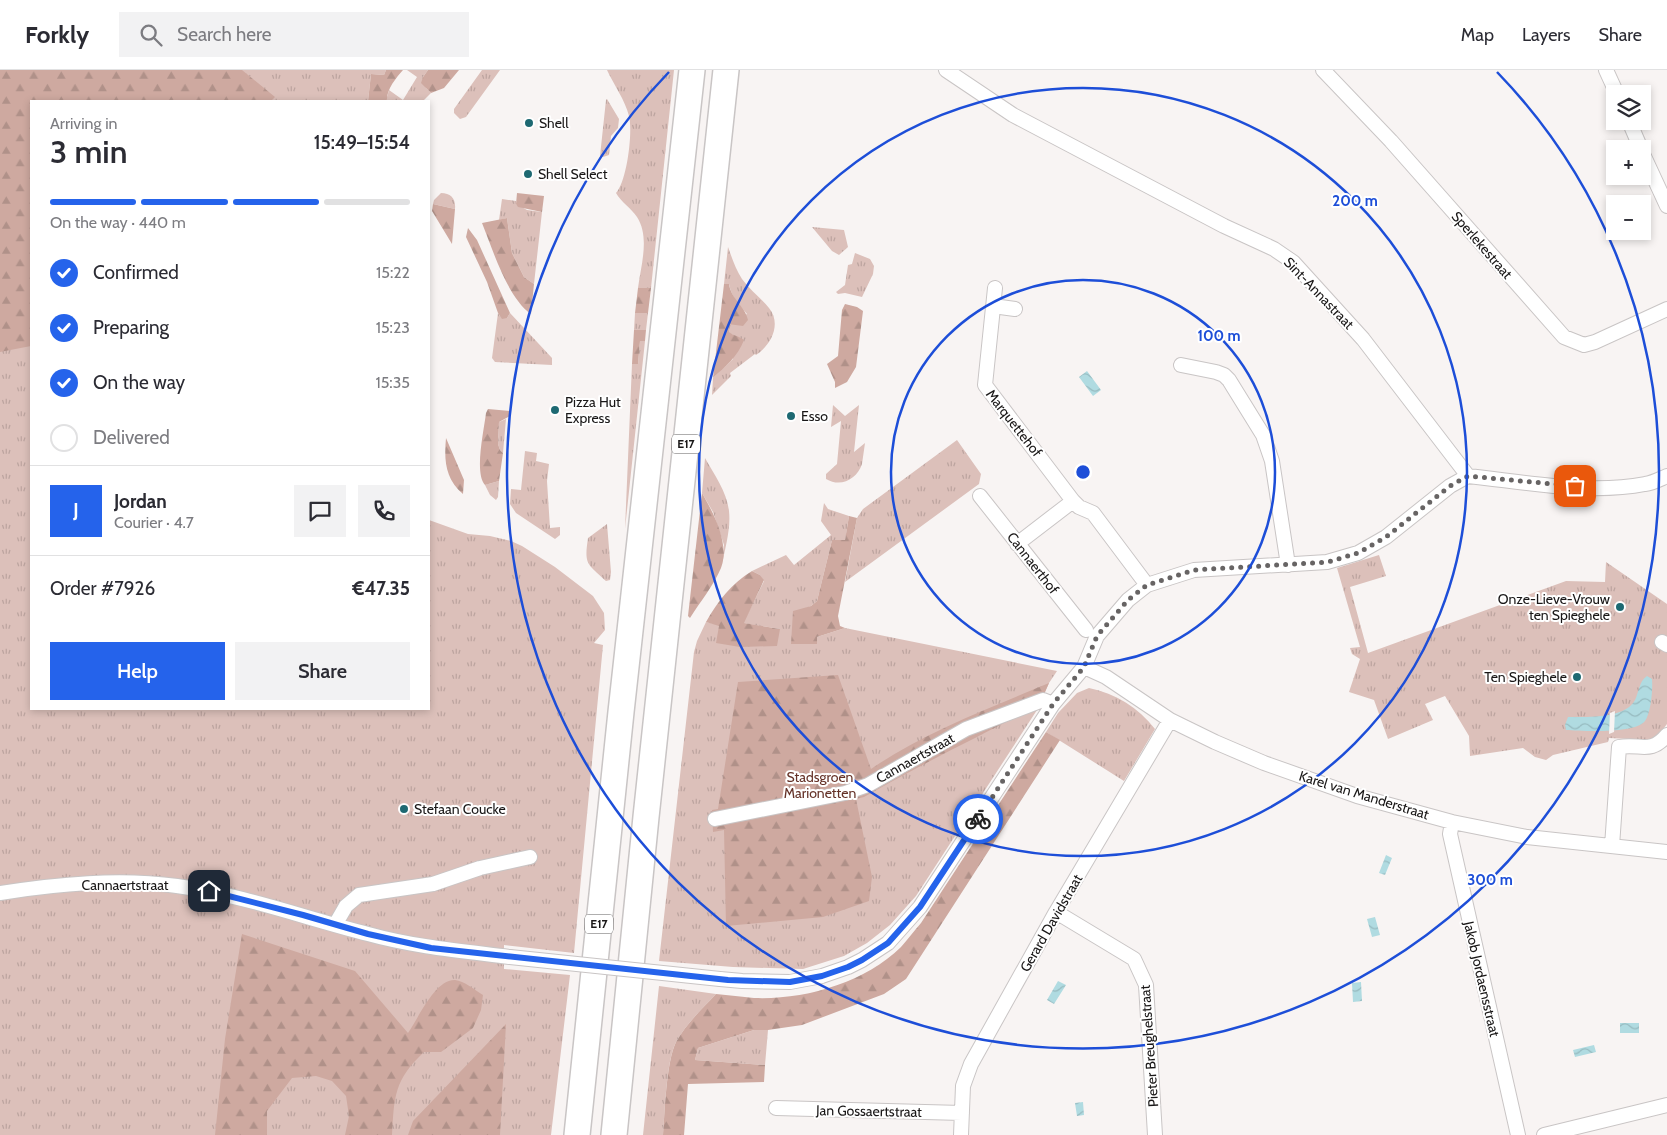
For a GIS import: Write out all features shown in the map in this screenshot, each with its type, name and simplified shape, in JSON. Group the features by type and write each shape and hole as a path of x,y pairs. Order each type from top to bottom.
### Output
{"highway":[{"name":"E17","path":"577,1135 621,712 692,70"},
{"name":"E17","path":"614,1135 726,70"},
{"path":"614,609 621,712"},
{"path":"646,817 671,710"}],"street":[{"name":"Sint-Annastraat","path":"946,70 1013,115 1224,226 1274,250 1292,262 1363,339 1468,476"},
{"name":"Sperlekestraat","path":"1323,70 1391,141 1564,337 1584,345 1595,342 1667,310"},
{"path":"1606,70 1612,85"},
{"path":"1651,170 1667,206"},
{"name":"Marquettehof","path":"995,288 985,385 1073,501 1079,507 1093,513 1147,585"},
{"path":"992,306 1015,309"},
{"path":"1181,365 1224,375 1230,380 1263,435 1272,461 1288,565"},
{"path":"1468,476 1557,486 1611,488 1647,484 1667,476"},
{"name":"Cannaertstraat","path":"0,893 98,883 166,885 234,896 387,939 431,948 742,981 790,982 822,976 862,960 888,943 920,907 1053,704 1084,667 1097,636 1128,600 1147,585 1194,570 1328,562 1358,553 1386,537 1450,486 1468,476"},
{"name":"Cannaerthof","path":"980,496 1086,630"},
{"path":"1017,544 1073,501"},
{"name":"Karel van Manderstraat","path":"1084,667 1106,678 1170,720 1215,742 1264,763 1357,796 1452,822 1526,837 1667,852"},
{"name":"Cannaertstraat","path":"715,819 853,790 868,785 966,730 1043,700 1053,704"},
{"name":"Gerard Davidstraat","path":"961,1135 964,1086 971,1064 1056,912 1170,720"},
{"path":"1612,846 1619,747 1650,748 1660,744 1667,735"},
{"name":"Jakob Jordaensstraat","path":"1452,822 1450,834 1518,1135"},
{"path":"335,925 346,906 359,895 433,884 480,868 530,857"},
{"name":"Pieter Breughelstraat","path":"1056,912 1134,960 1140,971 1146,985 1155,1135"},
{"path":"1544,1135 1667,1106"},
{"name":"Jan Gossaertstraat","path":"776,1108 962,1113"}],"green space":[{"path":"0,70 386,70 384,75 371,74 368,100 30,100 30,710 430,710 430,520 468,534 490,536 522,546 555,567 593,596 604,613 605,630 594,643 603,645 574,953 504,945 504,969 570,975 551,1135 0,1135"},
{"path":"0,70 242,70 275,97 272,100 30,100 30,346 0,352"},
{"path":"386,70 403,70 390,88 387,100 368,100 371,74 384,75"},
{"path":"407,70 428,70 423,77 426,88 431,93 424,100 403,100 417,77"},
{"path":"428,70 459,70 444,88 431,93 421,83"},
{"path":"482,70 500,70 466,117 460,119 454,113 454,109"},
{"path":"607,70 674,70 651,288 638,288 644,251 641,225 635,214 616,193 626,168 630,144 630,123 625,104"},
{"path":"389,90 403,100 387,100"},
{"path":"607,99 619,119 618,128 611,136 609,155 603,157 600,156"},
{"path":"441,193 452,197 455,202 455,209 433,204 434,200"},
{"path":"517,193 544,196 542,212 518,207 516,204"},
{"path":"502,199 516,201 516,204 527,210 542,212 534,284 524,277 512,253 507,218 499,220"},
{"path":"433,204 455,209 452,244 432,211"},
{"path":"507,218 512,253 524,277 534,284 531,314 522,306 508,285 482,223"},
{"path":"812,227 844,230 848,247 839,255 832,251"},
{"path":"468,228 477,240 510,313 507,318 502,319 498,313 487,282 466,237"},
{"path":"728,247 742,279 773,314 775,327 766,346 730,373 731,376 712,395 713,378 733,359 733,335 728,332 728,324 747,314 733,296 729,284 724,284"},
{"path":"855,253 870,259 874,266 873,274 862,297 845,293 838,294 836,292 845,285 848,265 852,264"},
{"path":"724,284 729,284 732,294 748,320 743,326 728,324 729,332 744,340 735,356 713,378"},
{"path":"638,288 651,288 648,313 635,313"},
{"path":"845,304 857,307 863,311 856,367 847,382 835,388 835,382 827,364 838,356 842,310"},
{"path":"498,313 500,316 507,318 510,313 552,358 552,365 495,362 492,358"},
{"path":"635,313 648,313 646,330 634,330"},
{"path":"634,330 646,330 645,341 640,341 638,364 632,364"},
{"path":"640,340 645,341 625,529 632,364 638,364"},
{"path":"833,405 845,416 859,405 854,452 865,443 860,469 852,478 837,483 826,479 826,474 837,464 841,421 831,427"},
{"path":"488,409 511,411 510,416 499,422 498,444 503,453 499,481 485,485 480,471 480,461"},
{"path":"506,419 503,453 498,444 499,422"},
{"path":"446,438 464,480 463,494 452,482 447,469 445,454"},
{"path":"957,440 981,474 979,484 845,582 857,518 863,509"},
{"path":"525,451 537,453 536,461 549,464 547,481 550,528 560,527 560,535 555,539 516,513 510,504 511,489 521,490"},
{"path":"705,458 723,490 728,504 728,532 722,565 724,545 713,512 702,493"},
{"path":"499,481 498,497 496,500 490,495 485,485"},
{"path":"702,493 719,529 724,549 721,568 715,581 690,618 688,616"},
{"name":"Stadsgroen Marionetten","path":"824,503 828,509 849,516 845,541 832,540 817,601 804,609 817,637 845,628 1057,671 1049,683 1037,710 916,896 890,925 867,943 844,956 803,969 733,967 659,961 694,652 697,641 706,622 720,625 717,643 780,629 743,623 764,581 760,575 752,571 786,555 794,565 831,535 821,521"},
{"path":"849,516 857,518 838,616 840,626 845,628 817,637 817,644 791,644 793,611 811,606 817,601 832,540 845,540"},
{"path":"607,524 611,572 610,580 606,581 588,563 586,554 588,538"},
{"name":"Ten Spieghele","path":"1379,555 1386,576 1350,587 1368,653 1566,581 1605,582 1606,562 1667,604 1667,724 1657,737 1650,740 1609,738 1608,742 1553,755 1546,760 1535,757 1523,748 1470,756 1469,736 1445,696 1425,704 1433,720 1388,739 1374,700 1349,692 1360,659 1352,654 1350,648 1360,647 1337,568"},
{"path":"752,571 760,575 764,580 744,623 780,629 777,646 740,647 716,643 719,626 706,622 726,594"},
{"path":"838,675 871,769 935,732 1049,683 1037,710 1021,715 920,766 864,797 856,799 872,877 869,901 823,917 726,926 724,830 713,832 712,810 718,809 738,682"},
{"path":"1089,688 1126,702 1155,729 1124,781 1046,732 1058,713 1077,693"},
{"path":"1046,732 1060,740 906,979 884,994 802,1025 754,1030 698,1048 695,1060 765,1065 764,1082 688,1084 684,1135 663,1135 666,1087 673,1051 684,1029 705,1005 716,994 773,998 813,992 833,987 852,979 886,960 901,947 921,923"},
{"path":"242,934 355,971 408,1033 434,993 448,981 462,982 483,995 481,1010 473,1028 441,1052 424,1052 407,1071 397,1090 392,1135 345,1135 349,1116 346,1096 332,1081 316,1076 292,1078 267,1111 267,1135 215,1135 225,1039"},
{"path":"659,986 716,994 684,1029 676,1042 670,1062 666,1087 663,1135 643,1135"},
{"path":"506,1024 500,1135 408,1135 413,1121"},
{"path":"754,1030 768,1030 765,1065 695,1060 698,1048"}],"water":[{"path":"1087,371 1101,390 1093,396 1079,377"},
{"path":"1647,676 1652,679 1651,700 1647,717 1639,725 1608,731 1566,730 1565,725 1568,717 1604,716 1623,711 1635,700 1642,681"},
{"path":"1386,855 1392,858 1385,875 1379,873"},
{"path":"1375,917 1380,935 1372,937 1367,919"},
{"path":"1058,981 1066,985 1054,1004 1047,1000"},
{"path":"1361,982 1362,1001 1353,1002 1352,983"},
{"path":"1620,1023 1639,1023 1639,1033 1620,1033"},
{"path":"1594,1045 1596,1052 1575,1057 1573,1050"},
{"path":"1083,1102 1084,1115 1077,1116 1075,1103"}],"pier":[{"path":"1615,711 1614,732 1609,734 1610,713"}],"way so far":[{"path":"978,819 1053,704 1084,667 1097,636 1128,600 1147,585 1194,570 1328,562 1358,553 1386,537 1450,486 1468,476 1557,486 1575,486"}],"place":[{"name":"Shell","path":"529,123"},
{"name":"Shell Select","path":"528,174"},
{"name":"Pizza Hut Express","path":"555,410"},
{"name":"Esso","path":"791,416"},
{"name":"Onze-Lieve-Vrouw ten Spieghele","path":"1620,607"},
{"name":"Ten Spieghele","path":"1577,677"},
{"name":"Stefaan Coucke","path":"404,809"}],"route":[{"path":"209,891 234,896 387,939 431,948 728,980 790,982 822,976 848,967 875,953 888,943 900,932 920,907 978,819"}]}
